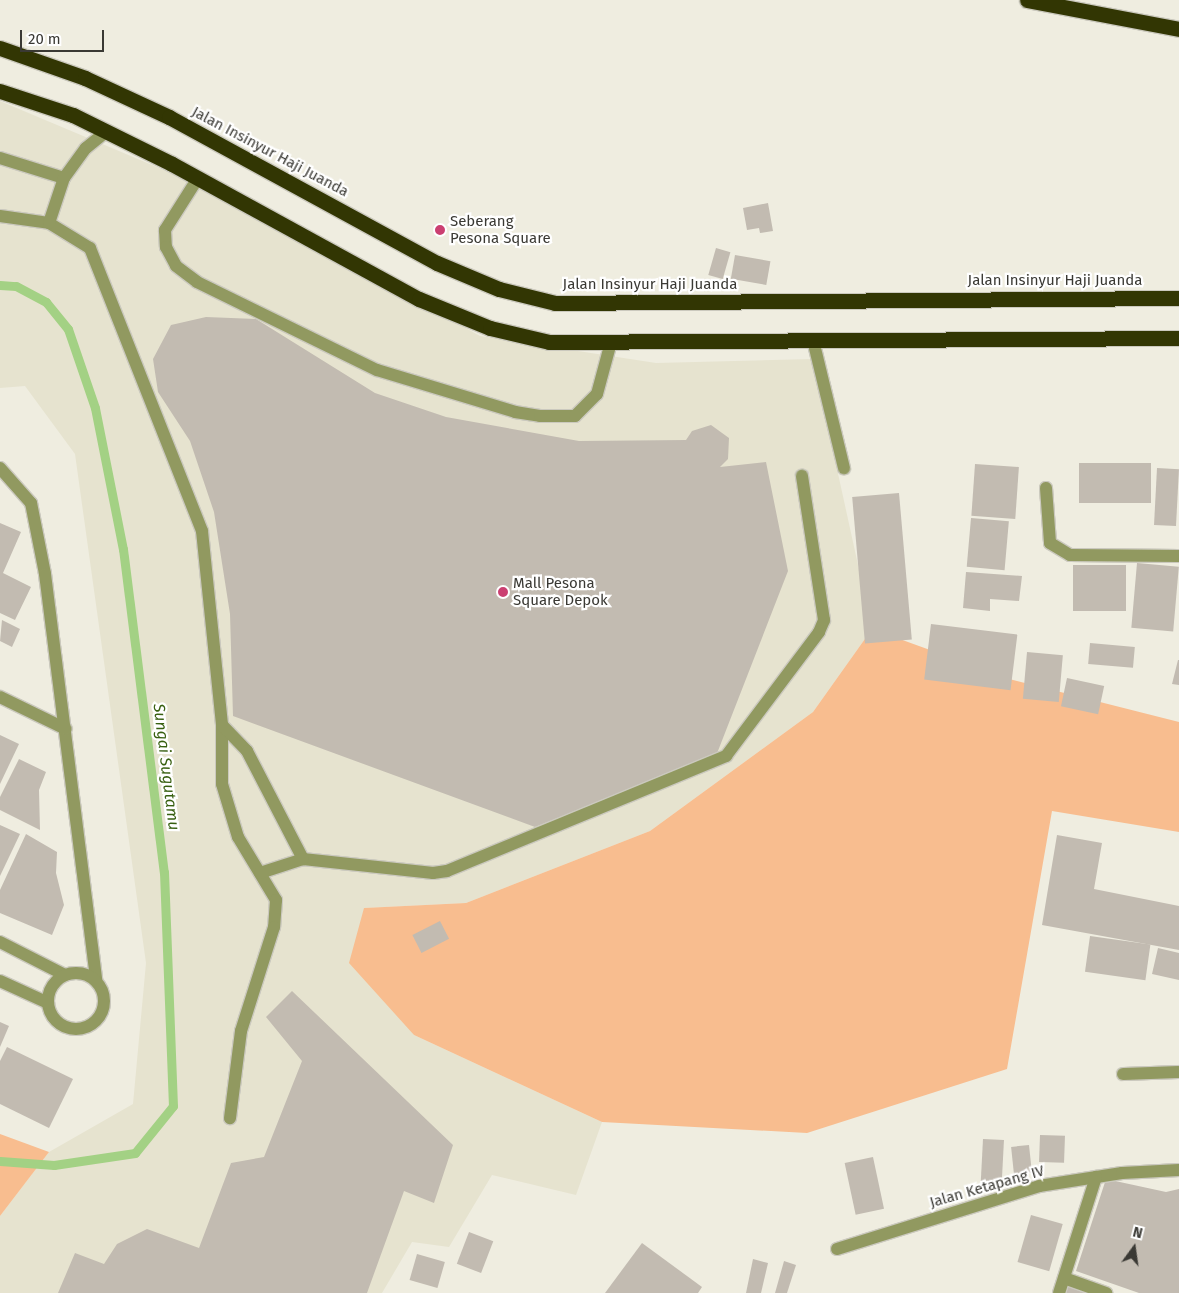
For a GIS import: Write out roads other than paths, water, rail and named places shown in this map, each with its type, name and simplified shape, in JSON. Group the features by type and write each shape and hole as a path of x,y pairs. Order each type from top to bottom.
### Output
{"highway":[{"path":"1027,0 1179,29"},
{"name":"Jalan Insinyur Haji Juanda","path":"0,48 85,78 168,117 437,262 499,289 555,303 1179,298"},
{"path":"0,92 73,115 198,178 419,299 490,328 556,343 1179,338"}],"street":[{"path":"49,223 64,178 86,148 106,132"},
{"path":"0,158 64,178"},
{"path":"198,178 165,230 166,247 176,266 197,282 377,370 515,412 540,416 575,416 597,394 611,342"},
{"path":"0,216 49,223 90,248 202,531 222,724 222,784 238,837 276,900 274,927 241,1031 230,1118"},
{"path":"813,340 844,468"},
{"path":"0,468 31,503 45,574 66,729 96,980 101,987 104,1005 96,1021 89,1026 80,1029 62,1025 50,1012 48,1003 54,983 65,974 77,972 96,980"},
{"path":"260,873 303,859 447,871 726,756 819,632 824,620 802,476"},
{"path":"1046,488 1050,543 1070,555 1179,556"},
{"path":"0,697 66,729"},
{"path":"222,724 248,751 303,859"},
{"path":"0,942 65,974"},
{"path":"0,980 48,1003"},
{"path":"1123,1074 1179,1072"},
{"name":"Jalan Ketapang IV","path":"837,1249 1038,1186 1161,1169 1179,1170"},
{"path":"1059,1293 1096,1177"},
{"path":"1064,1278 1106,1293"}],"waterway":[{"name":"Sungai Sugutamu","path":"0,285 16,286 46,302 68,329 95,408 123,549 164,872 173,1106 135,1153 54,1165 0,1161"}],"place":[{"name":"Seberang Pesona Square","path":"440,230"},
{"name":"Mall Pesona Square Depok","path":"503,592"}]}
